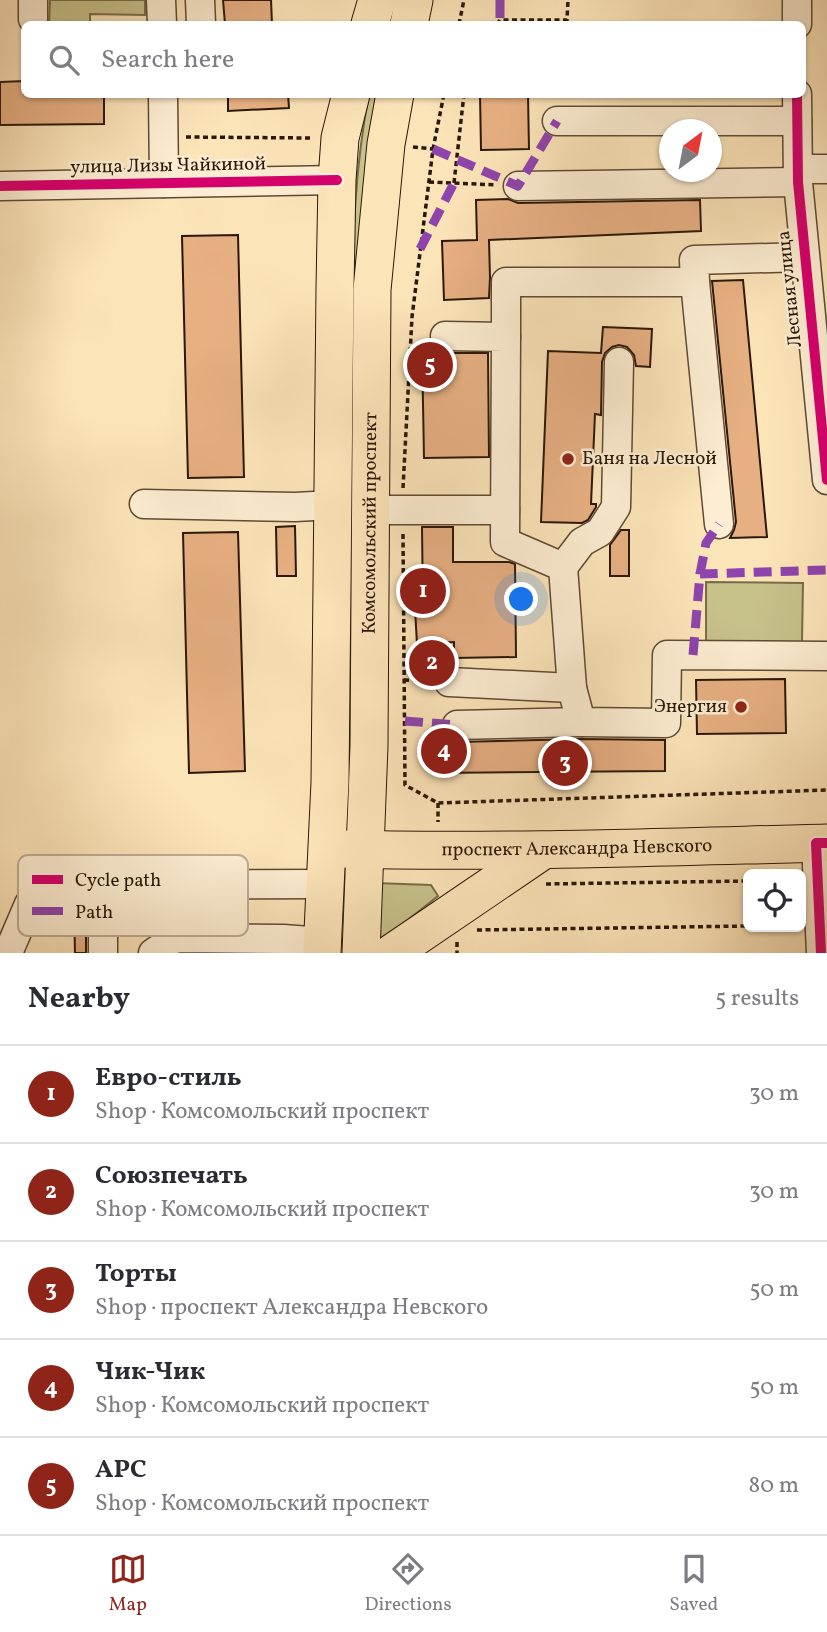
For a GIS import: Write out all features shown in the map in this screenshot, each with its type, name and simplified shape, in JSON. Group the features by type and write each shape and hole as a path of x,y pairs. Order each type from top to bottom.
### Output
{"main road":[{"path":"371,21 377,0"},
{"path":"410,21 414,0"},
{"name":"Комсомольский проспект","path":"323,948 330,782 337,180 340,138 350,98"},
{"name":"Комсомольский проспект","path":"361,953 369,746 372,290 386,144 394,98"},
{"name":"проспект Александра Невского","path":"327,866 365,849 439,851 542,867 821,843"},
{"path":"393,953 542,867"}],"street":[{"path":"161,0 162,21"},
{"path":"200,0 201,21"},
{"path":"797,0 797,21"},
{"path":"163,98 164,183"},
{"path":"556,121 797,108"},
{"name":"Лесная улица","path":"797,108 798,176 804,257 827,480"},
{"path":"518,186 798,176 827,169"},
{"name":"улица Лизы Чайкиной","path":"0,186 337,180"},
{"path":"719,524 694,260 804,257"},
{"path":"563,567 505,542 506,282 695,282"},
{"path":"445,336 506,337"},
{"path":"581,722 572,688 563,567 583,542 600,533 615,507 619,362"},
{"path":"144,504 295,507 333,505"},
{"path":"370,510 505,510"},
{"path":"457,725 666,723 667,655 827,656"},
{"path":"449,682 572,688"},
{"path":"821,843 821,953"},
{"path":"248,871 327,866"},
{"path":"8,953 18,930"},
{"path":"168,948 283,939 323,948"}],"path":[{"path":"460,21 464,0"},
{"path":"500,21 566,20 568,0"},
{"path":"433,149 443,98"},
{"path":"454,183 464,98"},
{"path":"163,137 300,138"},
{"path":"429,182 518,186"},
{"path":"438,803 827,790"},
{"path":"542,867 743,881"},
{"path":"465,931 743,926"}],"shaded area":[{"path":"50,0 145,0 145,15 90,14 90,21 49,21"},
{"path":"368,98 377,98 355,305 351,308 354,227"},
{"path":"706,582 803,583 802,642 706,642"},
{"path":"375,883 431,885 438,896 380,942"}],"building":[{"path":"223,0 271,0 272,21 225,21"},
{"path":"21,81 21,98 104,98 104,124 0,125 0,82"},
{"path":"228,98 288,98 289,108 228,111"},
{"path":"480,98 528,98 529,149 481,150"},
{"path":"508,199 518,203 700,200 701,231 489,240 489,298 444,300 442,241 477,240 476,200"},
{"path":"238,235 244,477 188,478 182,236"},
{"path":"743,280 767,537 730,538 736,522 712,281"},
{"name":"Баня на Лесной","path":"603,327 652,329 650,367 636,366 634,355 627,347 619,345 605,353 602,362 601,415 595,414 591,504 596,504 596,507 588,520 582,523 541,522 548,351 601,353"},
{"path":"435,349 445,353 488,353 489,457 424,458 422,350"},
{"path":"295,526 296,576 277,576 276,527"},
{"path":"422,527 453,527 453,562 515,564 516,657 454,658 454,642 417,644 415,609 423,609"},
{"path":"621,530 629,530 629,576 610,576 610,545"},
{"path":"238,532 245,771 189,773 183,533"},
{"name":"Энергия","path":"785,679 786,733 697,734 696,680"},
{"path":"435,732 442,732 448,739 457,742 665,740 665,771 435,773"},
{"path":"75,936 86,936 86,953 75,953"}],"marked path":[{"path":"500,0 500,20"},
{"path":"433,149 518,186 557,121"},
{"path":"420,249 454,183"},
{"path":"700,574 706,543 719,524"},
{"path":"693,655 700,574 827,570"},
{"path":"405,721 457,725"}],"cycle path":[{"path":"797,98 798,182 827,480"},
{"path":"0,186 337,180"},
{"path":"821,953 816,843 827,843"}],"place":[{"name":"АРС","path":"430,365"},
{"name":"Баня на Лесной","path":"568,459"},
{"name":"Евро-стиль","path":"423,591"},
{"name":"Союзпечать","path":"432,663"},
{"name":"Энергия","path":"741,707"},
{"name":"Чик-Чик","path":"444,751"},
{"name":"Торты","path":"565,763"}]}
